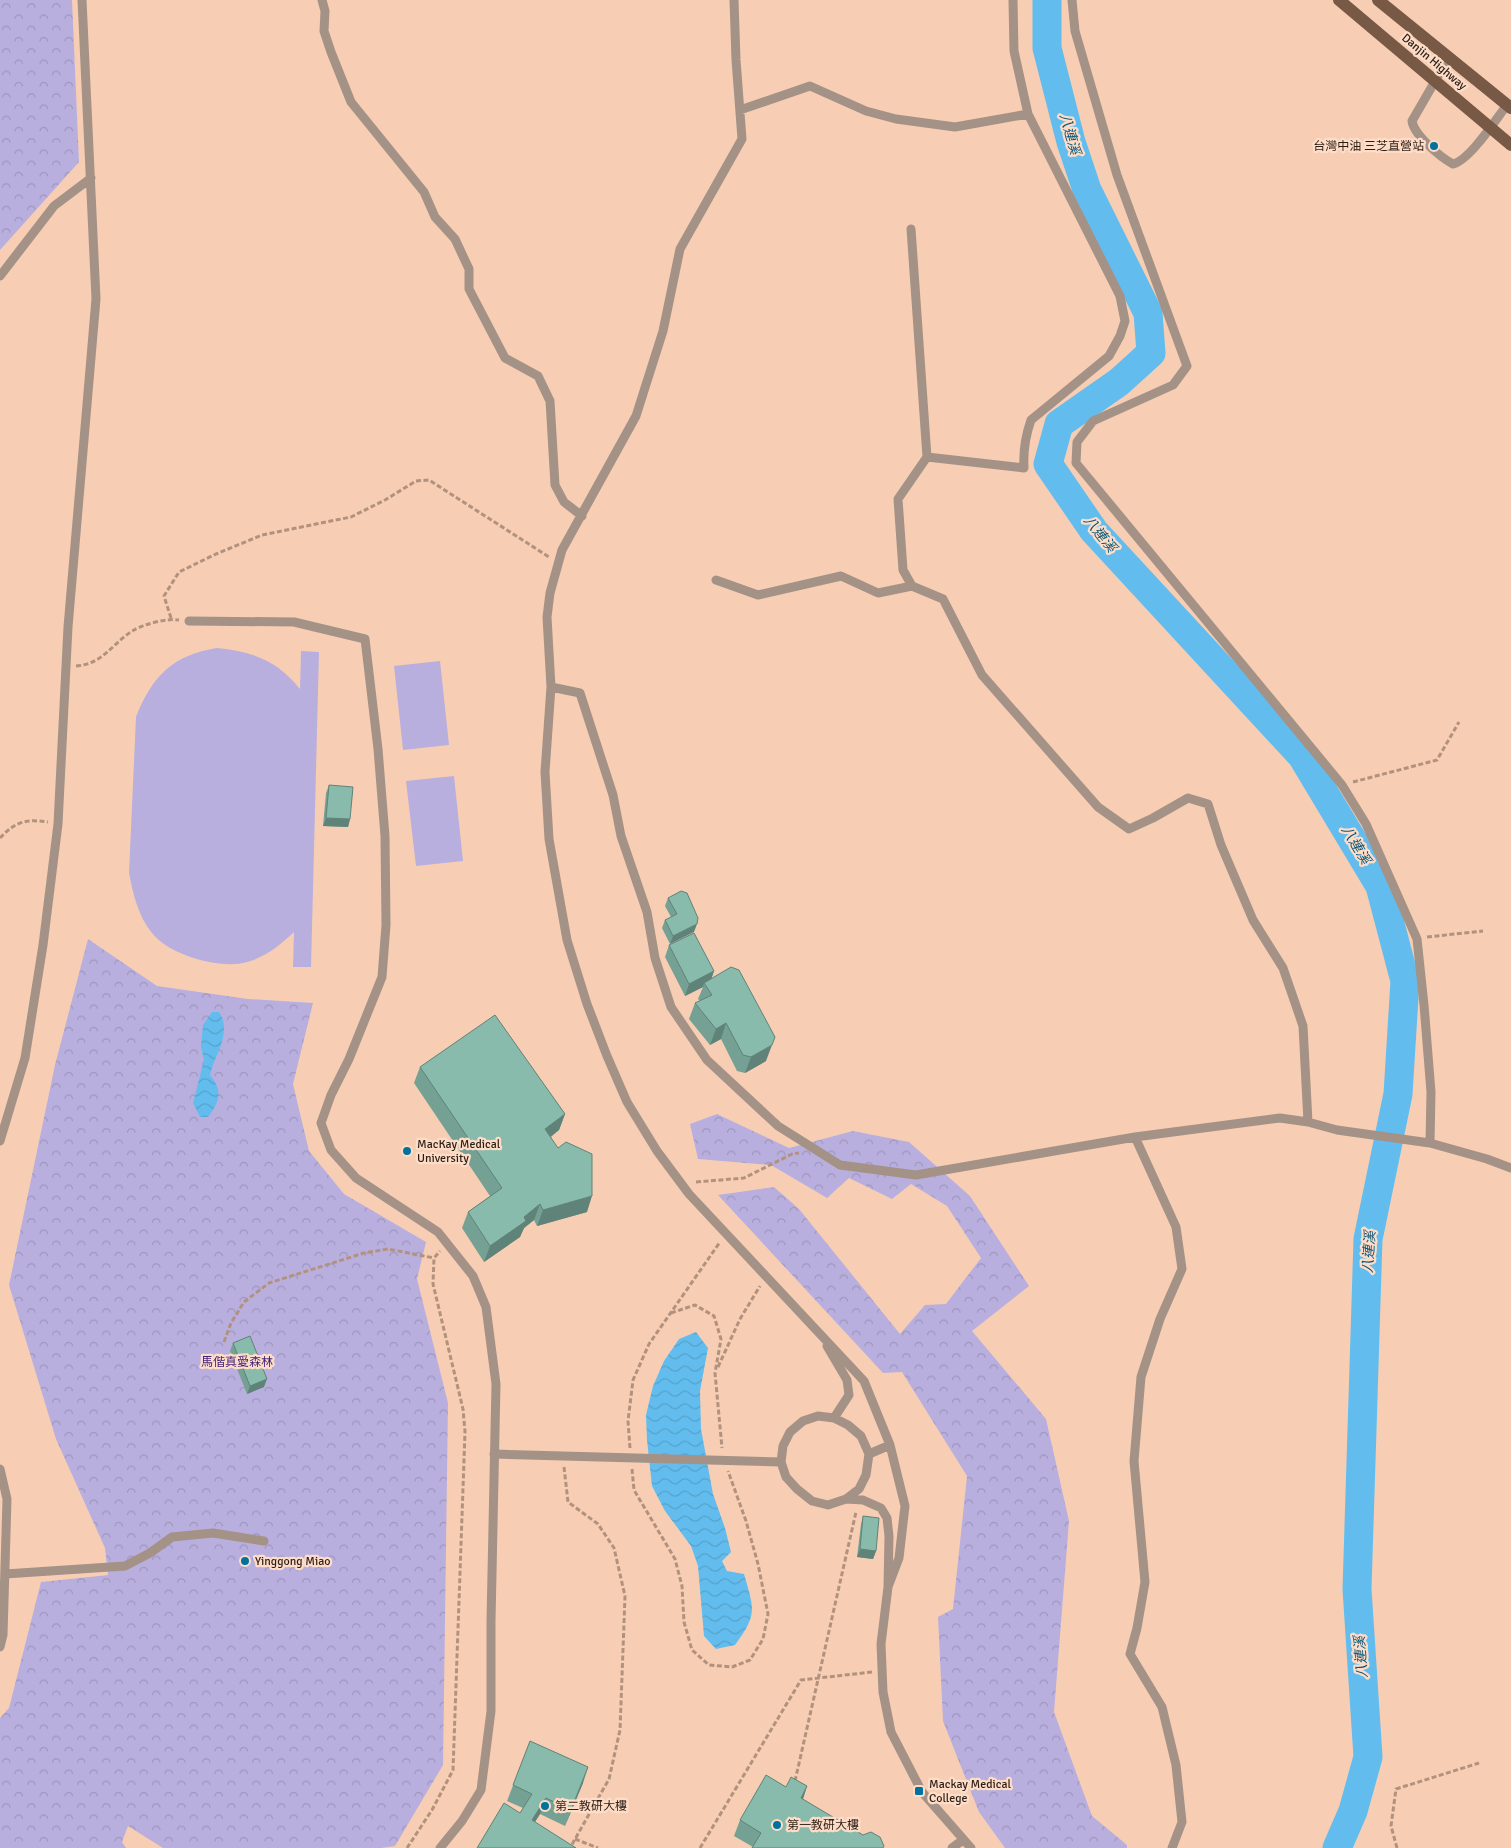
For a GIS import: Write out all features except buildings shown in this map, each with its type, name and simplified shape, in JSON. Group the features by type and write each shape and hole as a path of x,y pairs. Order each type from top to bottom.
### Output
{"main road":[{"name":"Danjin Highway","path":"1338,0 1511,145"},
{"name":"Danjin Highway","path":"1378,0 1509,106"}],"lane":[{"path":"0,1141 25,1058 43,945 58,824 68,627 96,299 82,0"},
{"path":"322,0 325,11 324,31 330,52 351,102 424,192 435,217 454,238 470,269 469,289 505,358 538,376 550,402 555,485 564,502 582,516"},
{"path":"734,0 742,140 680,249 663,331 636,416 562,550 550,593 547,617 551,687 545,772 548,839 568,940 587,1004 627,1102 656,1151 689,1194 864,1381 890,1445 905,1506 899,1558 888,1587"},
{"path":"927,456 1024,468 1023,455 1030,420 1109,356 1120,336 1124,321 1120,296 1028,114 1014,51 1013,0"},
{"path":"1072,0 1075,31 1117,175 1187,366 1173,385 1093,421 1078,442 1076,463 1342,785 1366,824 1417,939 1431,1092 1430,1143"},
{"path":"1449,57 1412,121 1415,131 1446,160 1453,164 1459,162 1509,106"},
{"path":"740,110 810,86 866,111 896,119 955,127 1028,114"},
{"path":"0,276 54,206 91,178"},
{"path":"911,229 927,456 898,499 902,570 912,586"},
{"path":"716,580 758,595 841,576 878,593 912,586 943,599 982,675 1098,807 1129,829 1188,798 1208,804 1221,845 1253,920 1283,968 1303,1026 1308,1122"},
{"path":"189,621 294,622 365,639 386,836 386,925 382,977 349,1059 331,1095 321,1123 331,1150 356,1178 438,1232 473,1276 486,1307 496,1384 491,1710 483,1780 481,1790 462,1820 440,1848"},
{"path":"551,687 580,694 613,796 621,836 646,912 655,958 671,1007 707,1060 778,1126 840,1164 916,1175 1135,1137 1280,1118 1308,1122 1338,1130 1430,1143 1487,1159 1511,1168"},
{"path":"1135,1137 1176,1227 1182,1269 1160,1320 1141,1377 1134,1461 1145,1582 1137,1628 1130,1654 1162,1707 1176,1765 1182,1822 1172,1848"},
{"path":"822,1337 847,1380 849,1395 834,1418"},
{"path":"818,1416 834,1418 848,1425 861,1436 869,1454 866,1475 859,1489 846,1499 828,1505 812,1501 797,1489 786,1477 782,1462 783,1446 790,1432 802,1421 818,1416"},
{"path":"869,1454 890,1445"},
{"path":"494,1454 782,1462"},
{"path":"0,1469 7,1499 4,1635 0,1647"},
{"path":"846,1499 858,1500 881,1508 887,1518 889,1536 888,1587 881,1644 883,1692 891,1732 922,1792 971,1848"},
{"path":"5,1574 125,1566 150,1554 172,1537 213,1533 264,1541"},
{"path":"952,1848 963,1840"}],"path":[{"path":"171,618 164,596 179,572 262,534 352,517 385,500 416,480 429,480 558,563"},
{"path":"66,667 85,665 101,658 134,630 171,618 189,621"},
{"path":"1342,785 1437,760 1459,722"},
{"path":"0,838 8,829 30,819 58,824"},
{"path":"1417,939 1483,931"},
{"path":"680,1182 709,1182 744,1178 792,1154 815,1149"},
{"path":"408,1848 454,1770 465,1432 463,1409 433,1284 434,1258 446,1243"},
{"path":"224,1342 231,1323 244,1302 269,1283 364,1253 388,1249 434,1258"},
{"path":"716,1373 740,1319 766,1277"},
{"path":"563,1456 568,1502 598,1524 614,1548 625,1596 620,1730 609,1778 570,1848"},
{"path":"794,1787 858,1500"},
{"path":"700,1848 801,1680 882,1671"},
{"path":"1398,1848 1391,1826 1396,1789 1478,1763"},
{"path":"575,1839 598,1848"}],"green space":[{"path":"0,0 72,0 79,162 0,250"},
{"path":"217,648 242,652 263,659 282,671 300,689 301,651 319,652 311,967 293,967 294,932 267,954 247,962 223,964 196,959 182,954 160,941 152,933 143,919 134,897 129,873 136,717 149,690 166,670 188,656"},
{"path":"440,661 449,745 403,750 394,666"},
{"path":"454,776 463,861 416,866 406,781"},
{"name":"馬偕真愛森林","path":"88,939 157,986 248,999 313,1003 293,1084 309,1151 344,1194 426,1242 417,1279 448,1403 443,1765 395,1846 381,1848 163,1848 128,1826 122,1842 126,1848 0,1848 0,1718 9,1708 41,1582 108,1575 105,1548 56,1439 9,1285 55,1065"},
{"path":"717,1114 789,1148 853,1131 909,1142 970,1196 1029,1286 972,1331 1046,1419 1069,1521 1054,1712 1092,1816 1127,1845 1127,1848 1005,1848 979,1812 943,1721 938,1617 953,1609 967,1476 902,1372 883,1373 718,1195 774,1187 799,1209 900,1334 925,1305 946,1304 981,1258 947,1206 911,1184 892,1199 849,1178 827,1198 771,1165 698,1159 690,1124"}],"water":[{"path":"212,1012 219,1012 224,1028 221,1044 210,1075 217,1086 218,1096 215,1106 208,1117 200,1117 193,1103 204,1060 201,1047 203,1025"},
{"path":"696,1332 708,1348 700,1391 701,1429 713,1494 731,1552 722,1561 727,1571 744,1574 752,1604 751,1618 748,1626 735,1645 716,1649 704,1636 698,1566 691,1546 665,1511 652,1486 647,1440 646,1415 653,1386 664,1361 679,1339"}],"waterway":[{"name":"八連溪","path":"1047,0 1047,48 1071,142 1087,190 1148,313 1151,353 1119,382 1059,424 1048,464 1094,531 1302,756 1380,886 1405,981 1398,1094 1368,1239 1357,1589 1368,1757 1353,1811 1337,1848"}],"place":[{"name":"台灣中油 三芝直營站","path":"1434,146"},
{"name":"MacKay Medical University","path":"407,1151"},
{"name":"Yinggong Miao","path":"245,1561"},
{"name":"Mackay Medical College","path":"919,1791"},
{"name":"第二教研大樓","path":"545,1806"},
{"name":"第一教研大樓","path":"777,1825"}]}
